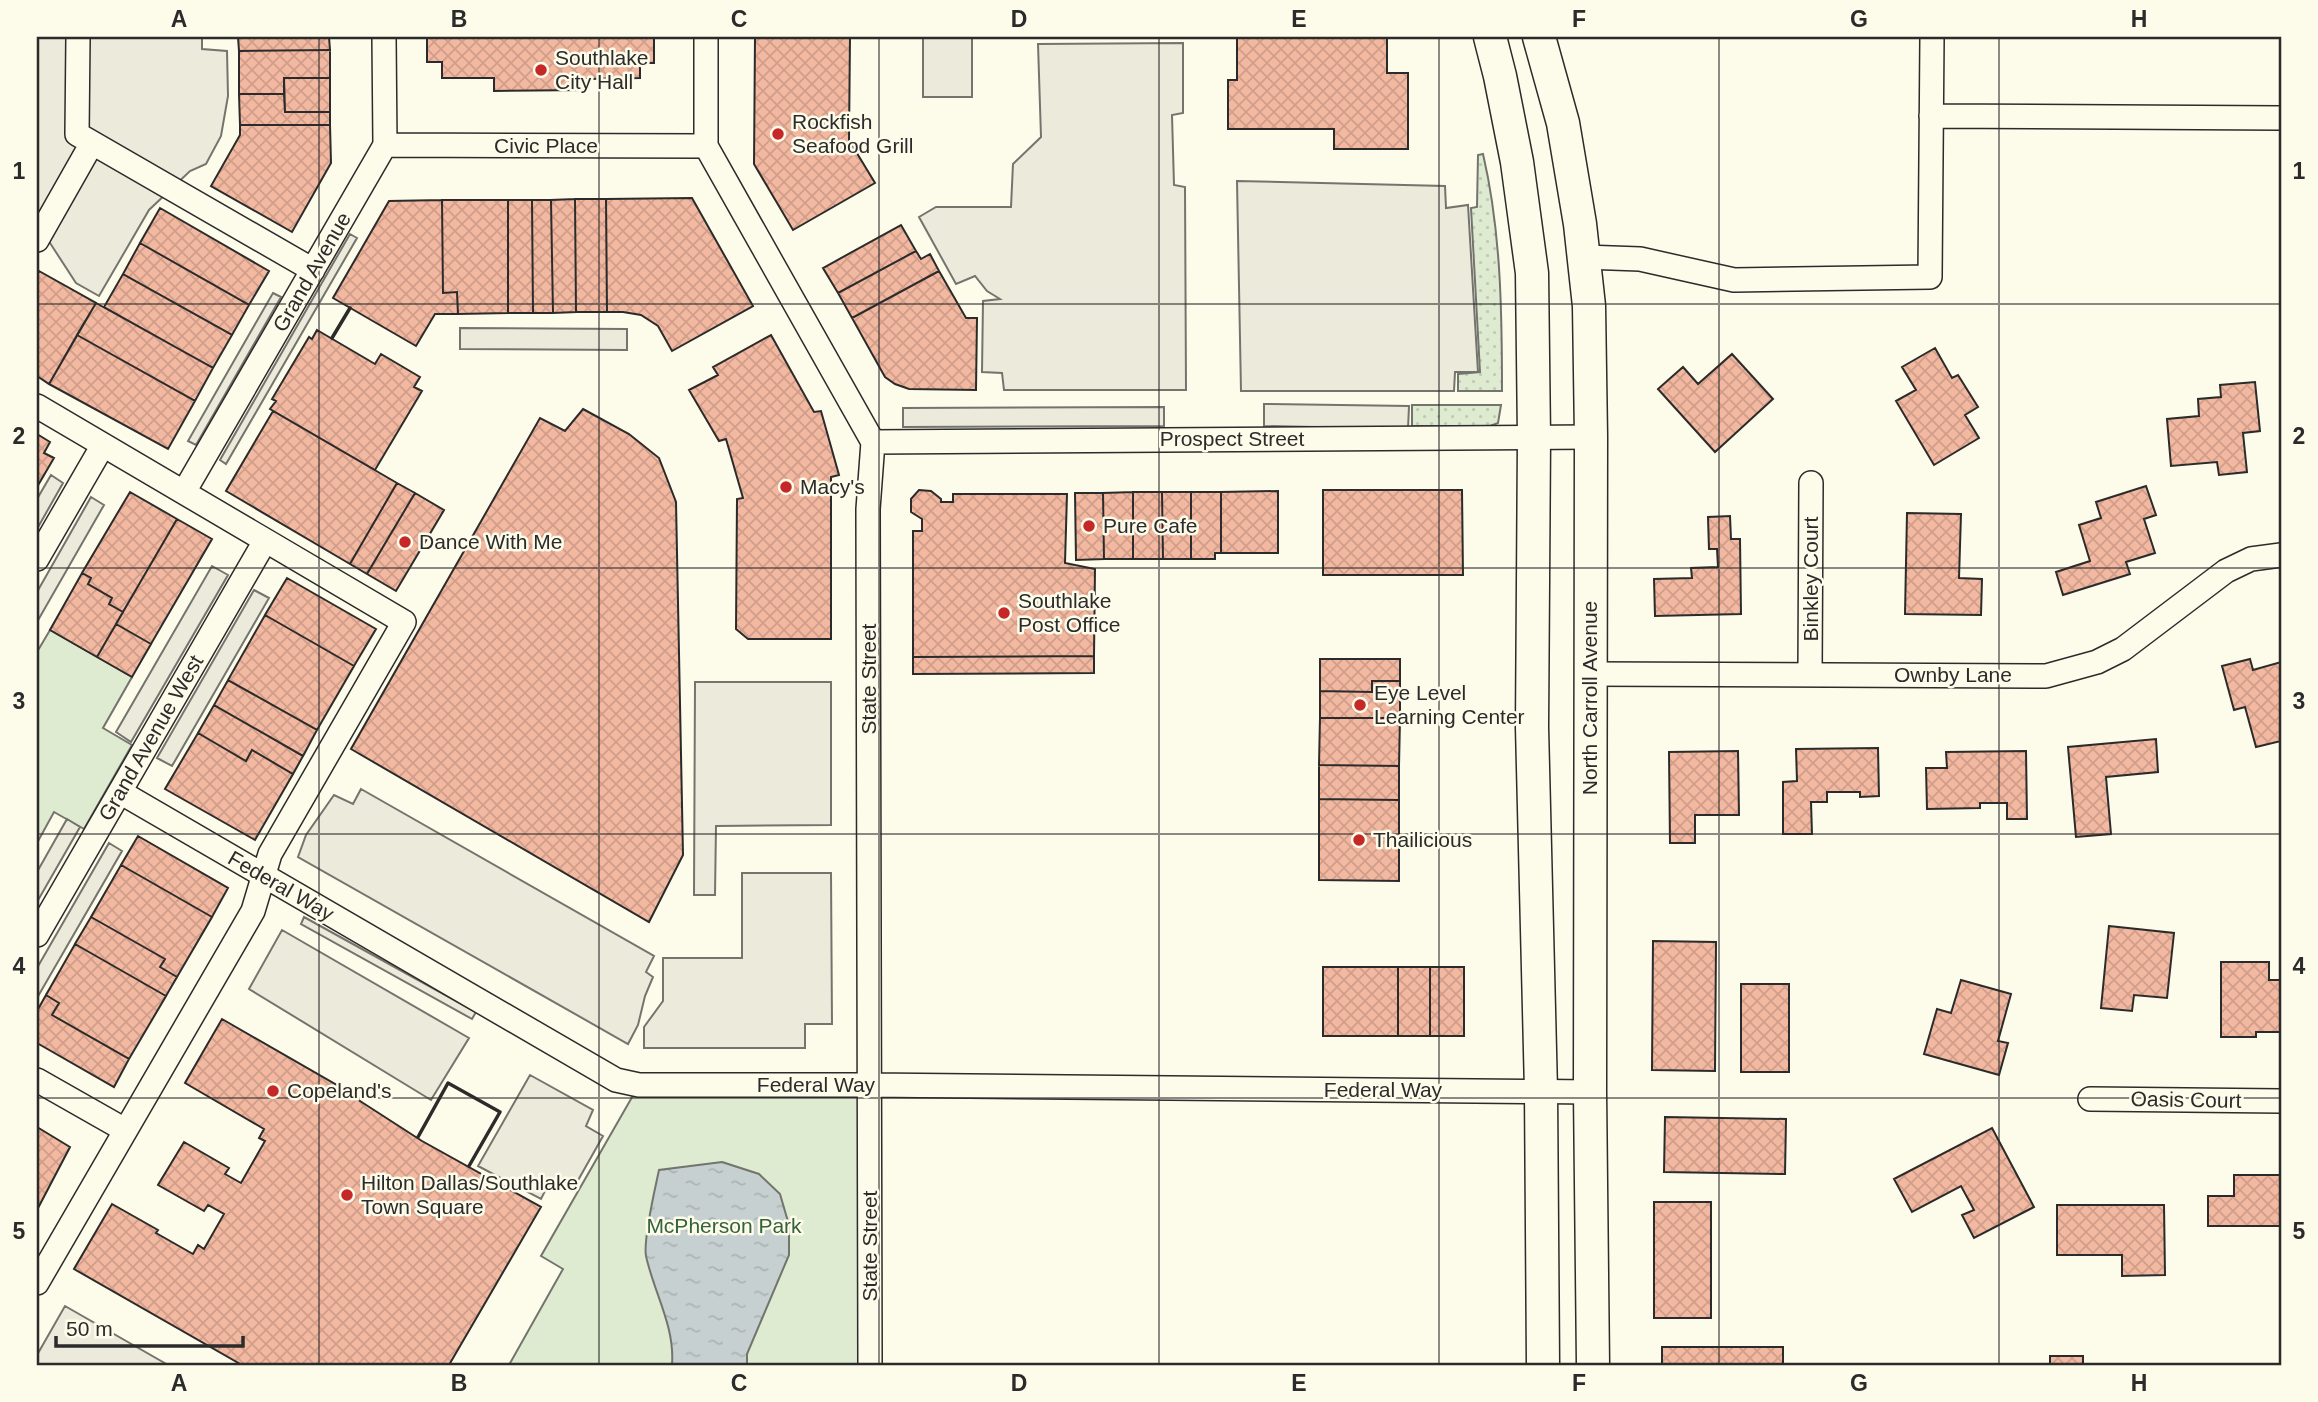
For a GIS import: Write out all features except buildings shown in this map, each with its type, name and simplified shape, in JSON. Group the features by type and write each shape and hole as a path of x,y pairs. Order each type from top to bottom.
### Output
{"main road":[{"path":"1490,37 1517,162 1532,273 1532,727 1541,1091 1543,1365"},
{"name":"North Carroll Avenue","path":"1539,37 1563,123 1589,306 1593,1365"}],"street":[{"path":"78,37 78,134 313,270"},
{"path":"384,37 385,145"},
{"path":"706,37 706,146 873,442"},
{"path":"1584,257 1640,259 1734,280 1930,277 1932,37"},
{"path":"1931,116 2281,118"},
{"path":"37,240 92,143"},
{"name":"Civic Place","path":"385,145 706,146"},
{"name":"Grand Avenue","path":"184,492 385,145"},
{"path":"37,406 404,622 268,858 253,911 37,1283"},
{"name":"Prospect Street","path":"873,442 1591,437"},
{"name":"State Street","path":"870,1365 869,509 873,442"},
{"path":"37,559 103,445"},
{"name":"Binkley Court","path":"1810,675 1811,483"},
{"name":"Grand Avenue West","path":"37,935 265,541"},
{"name":"Ownby Lane","path":"1590,674 2046,676 2097,662 2123,649 2226,571 2251,559 2281,555"},
{"name":"Federal Way","path":"120,792 616,1080 639,1085 1590,1092"},
{"path":"37,1080 125,1130"},
{"name":"Oasis Court","path":"2090,1099 2281,1101"}],"green space":[{"path":"1483,154 1497,242 1502,391 1458,391 1458,374 1480,372 1471,208 1477,207 1478,155"},
{"path":"1412,405 1501,405 1498,423 1490,426 1412,426"},
{"path":"50,630 132,677 103,728 132,745 84,829 54,812 37,843 37,652"},
{"name":"McPherson Park","path":"639,1085 870,1085 870,1365 509,1365 563,1269 541,1256"}],"shaded area":[{"path":"37,37 202,37 202,49 227,51 228,96 221,136 206,164 190,171 149,210 99,296 76,283 50,243 37,239"},
{"path":"923,37 972,37 972,97 923,97"},
{"path":"1183,43 1183,113 1172,115 1174,185 1185,187 1186,390 1004,390 1002,373 982,372 983,301 1000,299 987,291 975,276 956,284 919,217 936,207 1011,207 1013,164 1041,137 1038,44"},
{"path":"1237,181 1445,186 1446,208 1468,205 1478,372 1455,372 1454,391 1241,391"},
{"path":"350,234 357,238 226,464 220,460"},
{"path":"273,293 281,297 196,445 188,441"},
{"path":"460,328 627,329 627,350 460,349"},
{"path":"1264,404 1409,406 1408,429 1264,426"},
{"path":"1164,407 1164,426 903,427 903,408"},
{"path":"51,475 63,483 37,529 37,499"},
{"path":"91,497 104,505 37,622 37,592"},
{"path":"212,566 228,575 131,742 116,732"},
{"path":"254,590 269,598 172,766 157,758"},
{"path":"695,682 831,682 831,825 716,826 715,895 694,895"},
{"path":"361,789 654,956 646,972 653,977 638,1025 628,1044 298,857 306,835 334,795 353,804"},
{"path":"67,819 80,827 37,902 37,872"},
{"path":"109,843 122,851 37,998 37,968"},
{"path":"742,873 831,873 832,1024 805,1024 805,1048 644,1048 644,1027 663,1001 663,958 742,958"},
{"path":"304,917 476,1012 472,1019 301,924"},
{"path":"282,930 469,1038 431,1100 249,989"},
{"path":"530,1075 593,1110 586,1126 603,1136 572,1191 550,1181 541,1199 478,1166"},
{"path":"65,1306 168,1365 37,1365 37,1355"}],"water":[{"path":"722,1162 759,1174 780,1194 789,1225 789,1255 747,1354 747,1365 672,1365 667,1323 646,1256 648,1226 659,1170"}],"wall":[{"path":"332,338 350,308"},
{"path":"418,1137 448,1083 500,1112 469,1166"}],"place":[{"name":"Southlake City Hall","path":"541,70"},
{"name":"Rockfish Seafood Grill","path":"778,134"},
{"name":"Macy's","path":"786,487"},
{"name":"Pure Cafe","path":"1089,526"},
{"name":"Dance With Me","path":"405,542"},
{"name":"Southlake Post Office","path":"1004,613"},
{"name":"Eye Level Learning Center","path":"1360,705"},
{"name":"Thailicious","path":"1359,840"},
{"name":"Copeland's","path":"273,1091"},
{"name":"Hilton Dallas/Southlake Town Square","path":"347,1195"}]}
